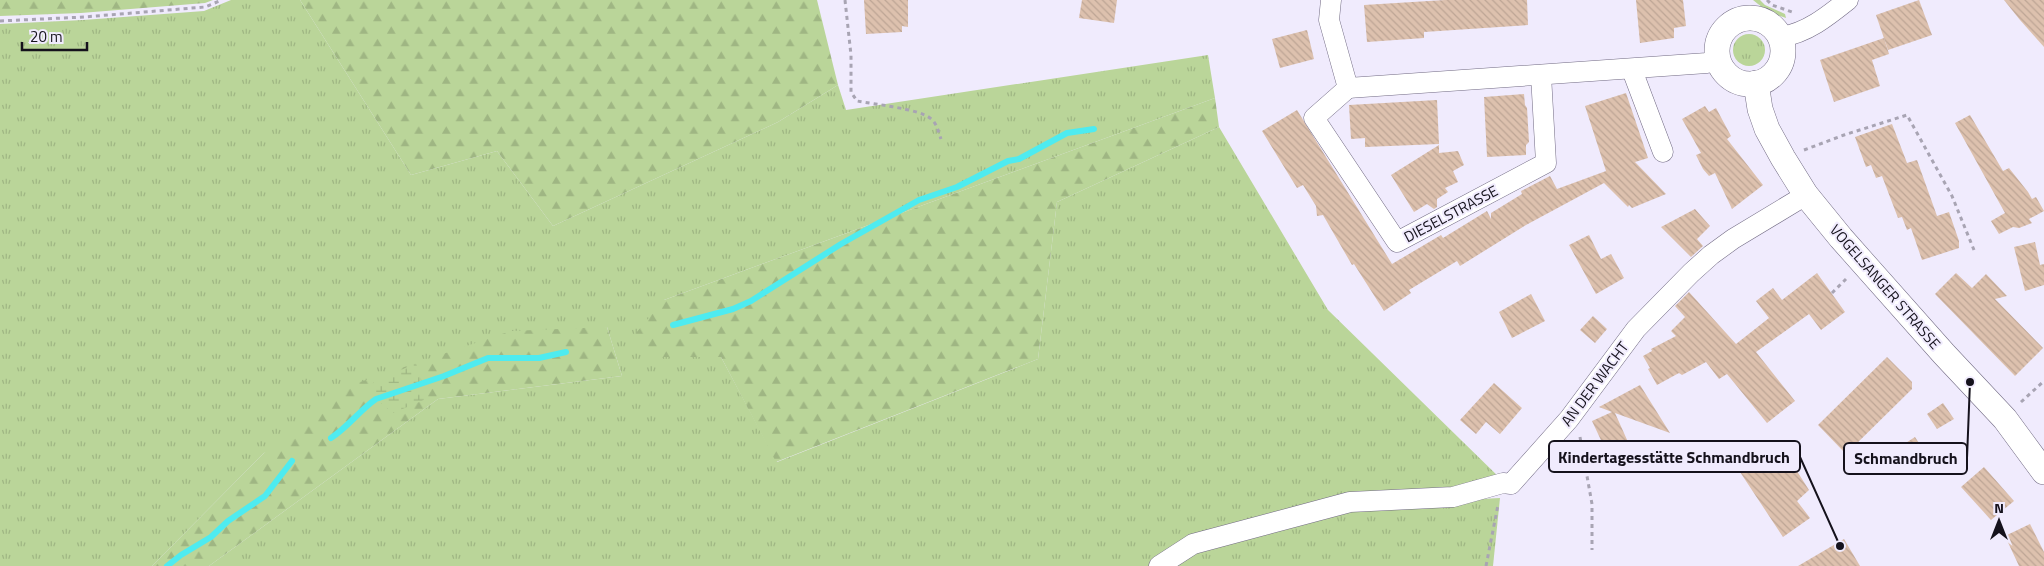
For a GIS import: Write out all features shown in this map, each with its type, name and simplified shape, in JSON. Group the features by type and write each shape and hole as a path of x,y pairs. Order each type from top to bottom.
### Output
{"street":[{"path":"1331,0 1329,20 1348,88 1632,70 1707,63 1718,57"},
{"path":"1781,37 1788,36 1818,23 1848,0"},
{"path":"1735,10 1750,17 1762,19 1772,25 1781,37 1784,54 1778,69 1771,77 1756,83 1746,84 1728,76 1721,67 1717,48 1722,32 1732,23 1735,10"},
{"path":"1632,70 1663,152"},
{"name":"DIESELSTRASSE","path":"1348,88 1314,118 1397,242 1546,163 1541,75"},
{"name":"VOGELSANGER STRASSE","path":"1756,83 1760,109 1765,122 1783,158 1806,195 1896,300 2005,419 2044,472"},
{"name":"AN DER WACHT","path":"1159,566 1193,544 1350,502 1453,497 1502,483 1511,484 1576,410 1636,328 1691,273 1733,239 1806,195"}],"path":[{"path":"0,21 84,17 205,7 222,0"},
{"path":"846,0 851,55 851,92 857,101 918,112 930,117 936,125 941,139"},
{"path":"1783,158 1844,135 1907,115 1952,196 1974,250"},
{"path":"2005,419 2044,381"},
{"path":"1576,410 1592,504 1592,550"},
{"path":"1486,566 1502,483"}],"green space":[{"path":"0,0 213,0 205,3 81,13 0,16"},
{"path":"231,0 300,0 411,175 497,151 553,226 778,122 838,85 846,110 1208,55 1215,98 664,300 721,357 777,462 1038,359 1057,202 1219,127 1328,310 1504,482 1351,498 1154,566 209,566 438,399 622,376 607,327 264,453 152,566 0,566 0,24 204,11"},
{"path":"300,0 817,0 838,85 778,122 553,226 497,151 411,175"},
{"path":"1753,0 1760,0 1765,5 1785,14 1786,18 1768,12"},
{"path":"1749,34 1755,35 1760,39 1764,44 1764,56 1760,61 1755,65 1749,66 1743,65 1738,61 1734,56 1733,50 1734,44 1738,39 1743,35"},
{"path":"1215,98 1219,127 1057,202 1038,359 776,462 721,357 647,357 636,333 664,300"},
{"path":"607,327 622,376 438,399 209,566 152,566 264,453 357,383 511,331"},
{"path":"416,363 426,399 393,413 362,388"},
{"path":"1500,498 1493,566 1168,566 1193,548 1349,506"}],"building":[{"path":"864,0 908,0 908,27 902,26 902,32 866,34"},
{"path":"1082,0 1117,0 1114,23 1079,18"},
{"path":"1445,0 1527,0 1528,25 1424,32 1424,38 1367,42 1364,5"},
{"path":"1636,0 1683,0 1686,26 1674,28 1674,38 1640,43"},
{"path":"1919,0 1932,35 1888,50 1876,15"},
{"path":"2004,0 2044,0 2044,47 2020,20"},
{"path":"1307,30 1314,59 1280,68 1272,39"},
{"path":"1884,38 1889,54 1872,60 1880,86 1834,102 1820,60"},
{"path":"1626,93 1648,158 1635,162 1666,194 1632,208 1629,205 1628,207 1604,183 1526,225 1460,266 1457,261 1409,290 1411,293 1384,311 1354,264 1352,265 1323,215 1317,216 1316,206 1303,185 1297,188 1262,131 1297,110 1392,264 1441,235 1443,238 1487,211 1491,219 1491,213 1522,194 1521,191 1550,176 1557,189 1606,171 1585,106"},
{"path":"1524,94 1527,108 1529,142 1526,145 1526,155 1487,157 1484,97"},
{"path":"1437,100 1439,144 1365,147 1365,138 1351,139 1349,105"},
{"path":"1705,106 1709,112 1716,108 1731,136 1727,139 1763,185 1732,209 1715,173 1709,176 1703,169 1696,155 1701,153 1682,119"},
{"path":"1970,115 2003,171 2009,168 2032,199 2036,197 2044,211 2029,219 2032,223 2019,228 2013,227 1999,234 1991,221 2005,213 1955,123"},
{"path":"1892,124 1907,163 1917,160 1937,216 1949,212 1959,241 1959,248 1922,260 1911,228 1907,230 1902,217 1898,218 1882,176 1876,178 1871,165 1866,167 1855,137"},
{"path":"1439,145 1439,153 1458,151 1464,165 1453,171 1458,182 1445,188 1448,192 1437,199 1437,207 1434,209 1427,204 1414,212 1391,175"},
{"path":"1695,209 1710,226 1697,239 1703,246 1691,257 1661,227"},
{"path":"1589,235 1601,259 1611,254 1624,278 1596,294 1569,245"},
{"path":"2035,242 2040,265 2044,264 2044,285 2025,291 2014,247"},
{"path":"1817,273 1845,312 1821,330 1809,314 1756,352 1795,401 1767,423 1727,374 1719,379 1706,362 1682,375 1679,373 1657,385 1643,356 1652,351 1651,349 1676,336 1671,331 1685,317 1675,306 1689,292 1736,344 1769,318 1756,301 1773,288 1782,300"},
{"path":"1956,273 1972,288 1986,274 2007,296 1995,299 2043,348 2015,376 1935,294"},
{"path":"1531,294 1545,321 1512,338 1499,312"},
{"path":"1593,316 1607,329 1595,343 1580,330"},
{"path":"1887,357 1912,382 1912,389 1846,454 1818,425"},
{"path":"1494,383 1522,408 1500,434 1486,422 1476,434 1460,420"},
{"path":"1640,385 1670,433 1615,413 1628,442 1607,453 1592,421 1612,412 1599,407"},
{"path":"1943,403 1954,419 1937,429 1927,414"},
{"path":"1915,437 1926,454 1894,473 1884,457"},
{"path":"1781,446 1809,490 1797,501 1810,518 1783,537 1740,472"},
{"path":"1984,467 2014,501 1991,520 1961,487"},
{"path":"2030,524 2044,552 2044,566 2019,566 2005,536"},
{"path":"1844,539 1860,566 1798,566"}],"waterway":[{"path":"673,325 733,309 751,301 841,244 919,200 957,187 1008,161 1019,159 1067,133 1094,129"},
{"path":"331,438 376,399 444,376 488,358 539,358 566,352"},
{"path":"167,566 211,537 228,521 265,496 292,461"}],"place":[{"name":"Schmandbruch","path":"1970,382"},
{"name":"Kindertagesstätte Schmandbruch","path":"1840,546"}]}
